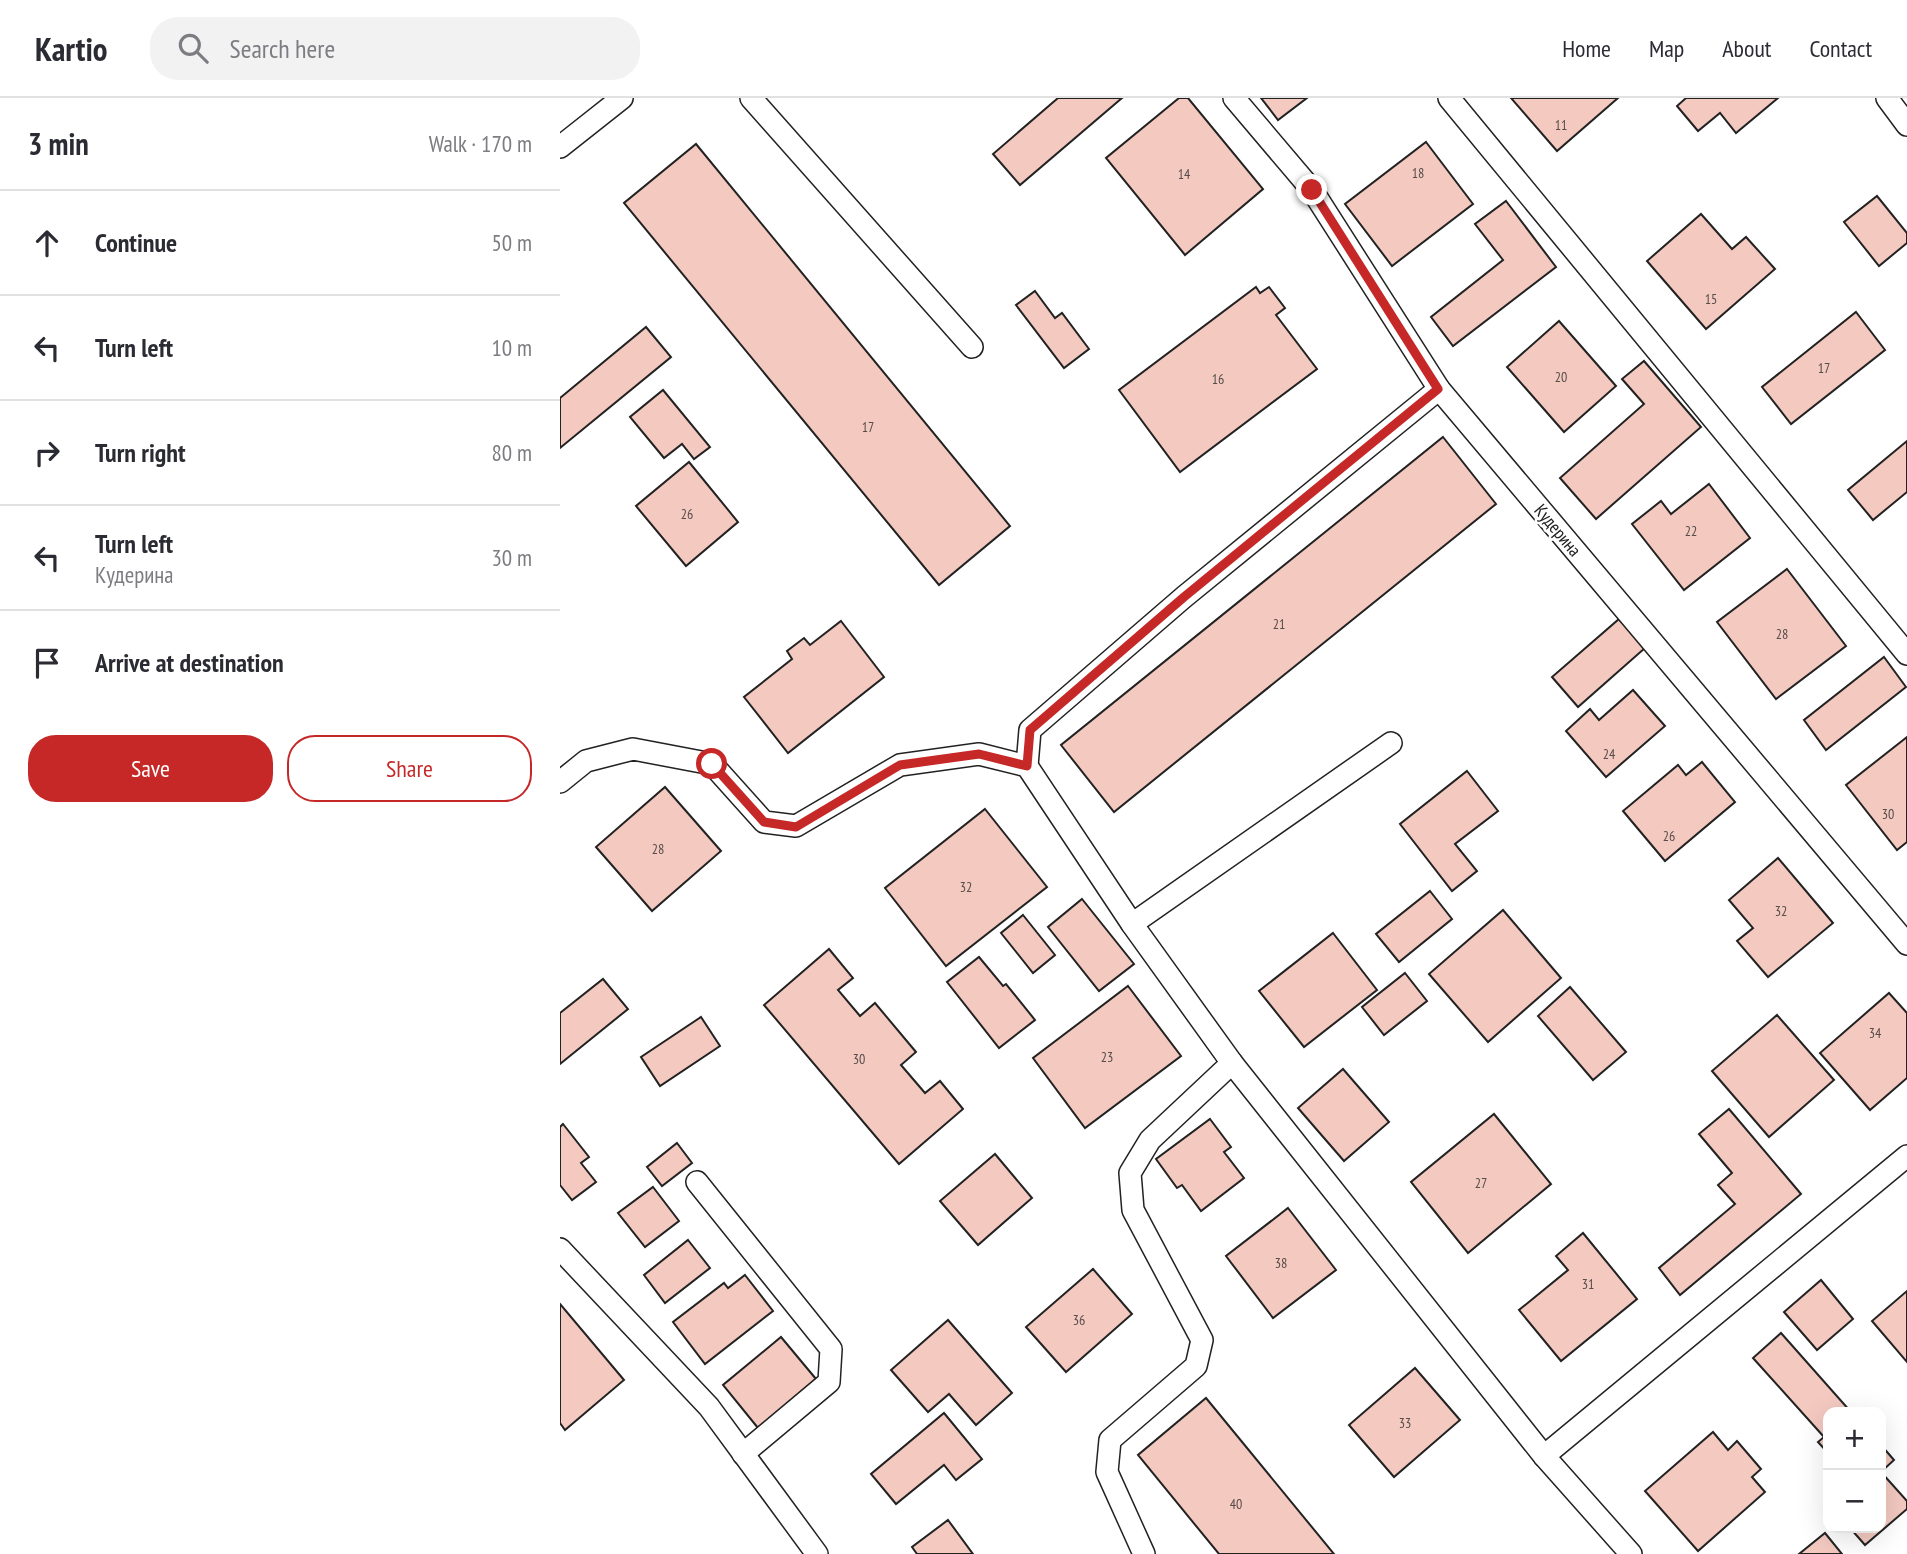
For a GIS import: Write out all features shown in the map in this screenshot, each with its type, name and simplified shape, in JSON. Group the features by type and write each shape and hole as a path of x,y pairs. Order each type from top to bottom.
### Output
{"lane":[{"path":"560,147 622,98"},
{"path":"751,98 972,347"},
{"name":"Кудерина","path":"1234,98 1312,190 1438,389 1907,943"},
{"path":"1449,98 1907,654"},
{"path":"1887,98 1907,125"},
{"path":"1438,389 1184,597 1030,730 1027,766 1132,924 1232,1063 1544,1456 1631,1554"},
{"path":"1132,924 1391,743"},
{"path":"560,782 586,761 633,749 712,764 764,822 796,827 900,765 979,754 1027,766"},
{"path":"1144,1554 1107,1472 1110,1440 1196,1366 1202,1340 1133,1210 1130,1172 1150,1140 1232,1063"},
{"path":"1544,1456 1907,1156"},
{"path":"697,1182 831,1349 829,1382 743,1454"},
{"path":"560,1249 709,1407 817,1554"}],"building":[{"path":"1058,98 1122,98 1020,185 993,154"},
{"path":"1179,98 1188,98 1263,189 1185,255 1106,158"},
{"path":"1261,98 1307,98 1278,120"},
{"path":"1511,98 1618,98 1557,151"},
{"path":"1686,98 1778,98 1736,133 1720,113 1698,131 1677,106"},
{"path":"1426,142 1473,204 1392,266 1345,204"},
{"path":"696,144 1010,526 939,585 624,203"},
{"path":"1877,196 1907,233 1907,243 1879,266 1844,222"},
{"path":"1506,201 1556,267 1453,346 1431,317 1503,260 1475,224"},
{"path":"1701,214 1732,249 1746,237 1775,269 1706,329 1647,261"},
{"path":"1256,287 1260,293 1269,287 1285,308 1276,315 1317,369 1180,472 1119,390"},
{"path":"1035,291 1055,318 1062,313 1089,349 1064,368 1016,305"},
{"path":"1856,312 1885,350 1791,424 1762,387"},
{"path":"1559,321 1616,386 1564,432 1507,367"},
{"path":"646,327 671,357 560,448 560,398"},
{"path":"1644,361 1701,427 1596,519 1560,478 1644,404 1622,379"},
{"path":"663,390 710,447 694,459 682,444 664,458 630,417"},
{"path":"1443,437 1496,504 1114,812 1061,745"},
{"path":"1907,441 1907,492 1873,520 1848,490"},
{"path":"689,462 738,522 686,566 636,506"},
{"path":"1709,484 1750,538 1684,590 1632,524 1661,501 1671,514"},
{"path":"1787,569 1846,646 1776,699 1717,622"},
{"path":"1619,619 1645,648 1578,707 1552,677"},
{"path":"841,621 884,677 788,753 744,697 792,659 787,651 804,638 810,645"},
{"path":"1884,657 1906,687 1826,750 1804,720"},
{"path":"1633,690 1665,726 1606,777 1566,731 1590,709 1599,720"},
{"path":"1907,737 1907,842 1897,850 1846,785"},
{"path":"1702,762 1735,802 1665,861 1623,811 1678,765 1686,775"},
{"path":"1467,771 1498,811 1455,844 1477,871 1452,891 1400,824"},
{"path":"665,787 721,851 652,911 596,847"},
{"path":"985,809 1047,887 946,966 885,888"},
{"path":"1778,858 1833,923 1768,977 1737,941 1753,928 1729,900"},
{"path":"1430,891 1452,919 1399,962 1376,934"},
{"path":"1082,899 1134,964 1099,991 1048,927"},
{"path":"1503,910 1561,978 1488,1042 1429,974"},
{"path":"1023,915 1055,955 1033,973 1001,933"},
{"path":"1333,933 1377,990 1304,1047 1259,991"},
{"path":"829,949 853,978 838,990 860,1016 875,1003 916,1052 901,1065 925,1093 940,1081 963,1109 899,1164 764,1005"},
{"path":"979,957 1003,986 1006,984 1035,1020 999,1048 947,982"},
{"path":"1405,973 1427,1001 1384,1035 1362,1007"},
{"path":"603,979 628,1009 560,1064 560,1013"},
{"path":"1128,986 1181,1056 1085,1128 1033,1058"},
{"path":"1570,987 1626,1052 1593,1080 1538,1016"},
{"path":"1889,993 1907,1013 1907,1078 1870,1110 1820,1053"},
{"path":"1777,1015 1834,1080 1769,1137 1712,1071"},
{"path":"701,1017 720,1046 660,1086 641,1057"},
{"path":"1343,1069 1389,1122 1344,1161 1298,1108"},
{"path":"1729,1109 1801,1194 1680,1295 1659,1268 1735,1204 1718,1185 1732,1173 1699,1134"},
{"path":"1494,1114 1551,1184 1468,1253 1411,1182"},
{"path":"1210,1119 1231,1147 1224,1152 1244,1178 1201,1211 1182,1185 1177,1188 1156,1159"},
{"path":"563,1124 589,1157 581,1163 596,1182 572,1200 560,1185 560,1127"},
{"path":"677,1143 692,1163 662,1186 647,1167"},
{"path":"995,1154 1032,1198 978,1245 940,1201"},
{"path":"653,1187 679,1221 645,1247 618,1213"},
{"path":"1288,1208 1336,1270 1273,1318 1226,1256"},
{"path":"1583,1233 1637,1299 1561,1361 1519,1310 1568,1270 1556,1256"},
{"path":"688,1240 710,1268 665,1303 644,1275"},
{"path":"1093,1269 1132,1314 1066,1372 1026,1327"},
{"path":"745,1275 773,1311 705,1364 673,1322 724,1283 728,1288"},
{"path":"1821,1280 1853,1319 1817,1350 1784,1312"},
{"path":"1907,1291 1907,1362 1872,1321"},
{"path":"560,1304 624,1380 565,1430 560,1423"},
{"path":"948,1320 1012,1393 976,1425 949,1394 928,1412 891,1370"},
{"path":"1781,1333 1847,1407 1823,1407 1823,1436 1753,1358"},
{"path":"781,1337 816,1379 758,1428 723,1385"},
{"path":"1415,1368 1460,1420 1394,1477 1349,1425"},
{"path":"1206,1398 1334,1554 1219,1554 1138,1455"},
{"path":"944,1413 982,1459 956,1480 944,1465 896,1504 871,1474"},
{"path":"1713,1432 1728,1450 1737,1441 1761,1469 1752,1477 1765,1492 1698,1551 1645,1491"},
{"path":"1886,1451 1894,1460 1886,1467"},
{"path":"1886,1478 1907,1501 1907,1509 1886,1527"},
{"path":"948,1520 973,1554 917,1554 912,1547"},
{"path":"1825,1533 1842,1554 1799,1554"},
{"path":"1854,1533 1879,1533 1865,1545"}],"route":[{"path":"712,764 764,822 796,827 900,765 979,754 1027,766 1030,730 1184,597 1438,389 1312,190"}]}
